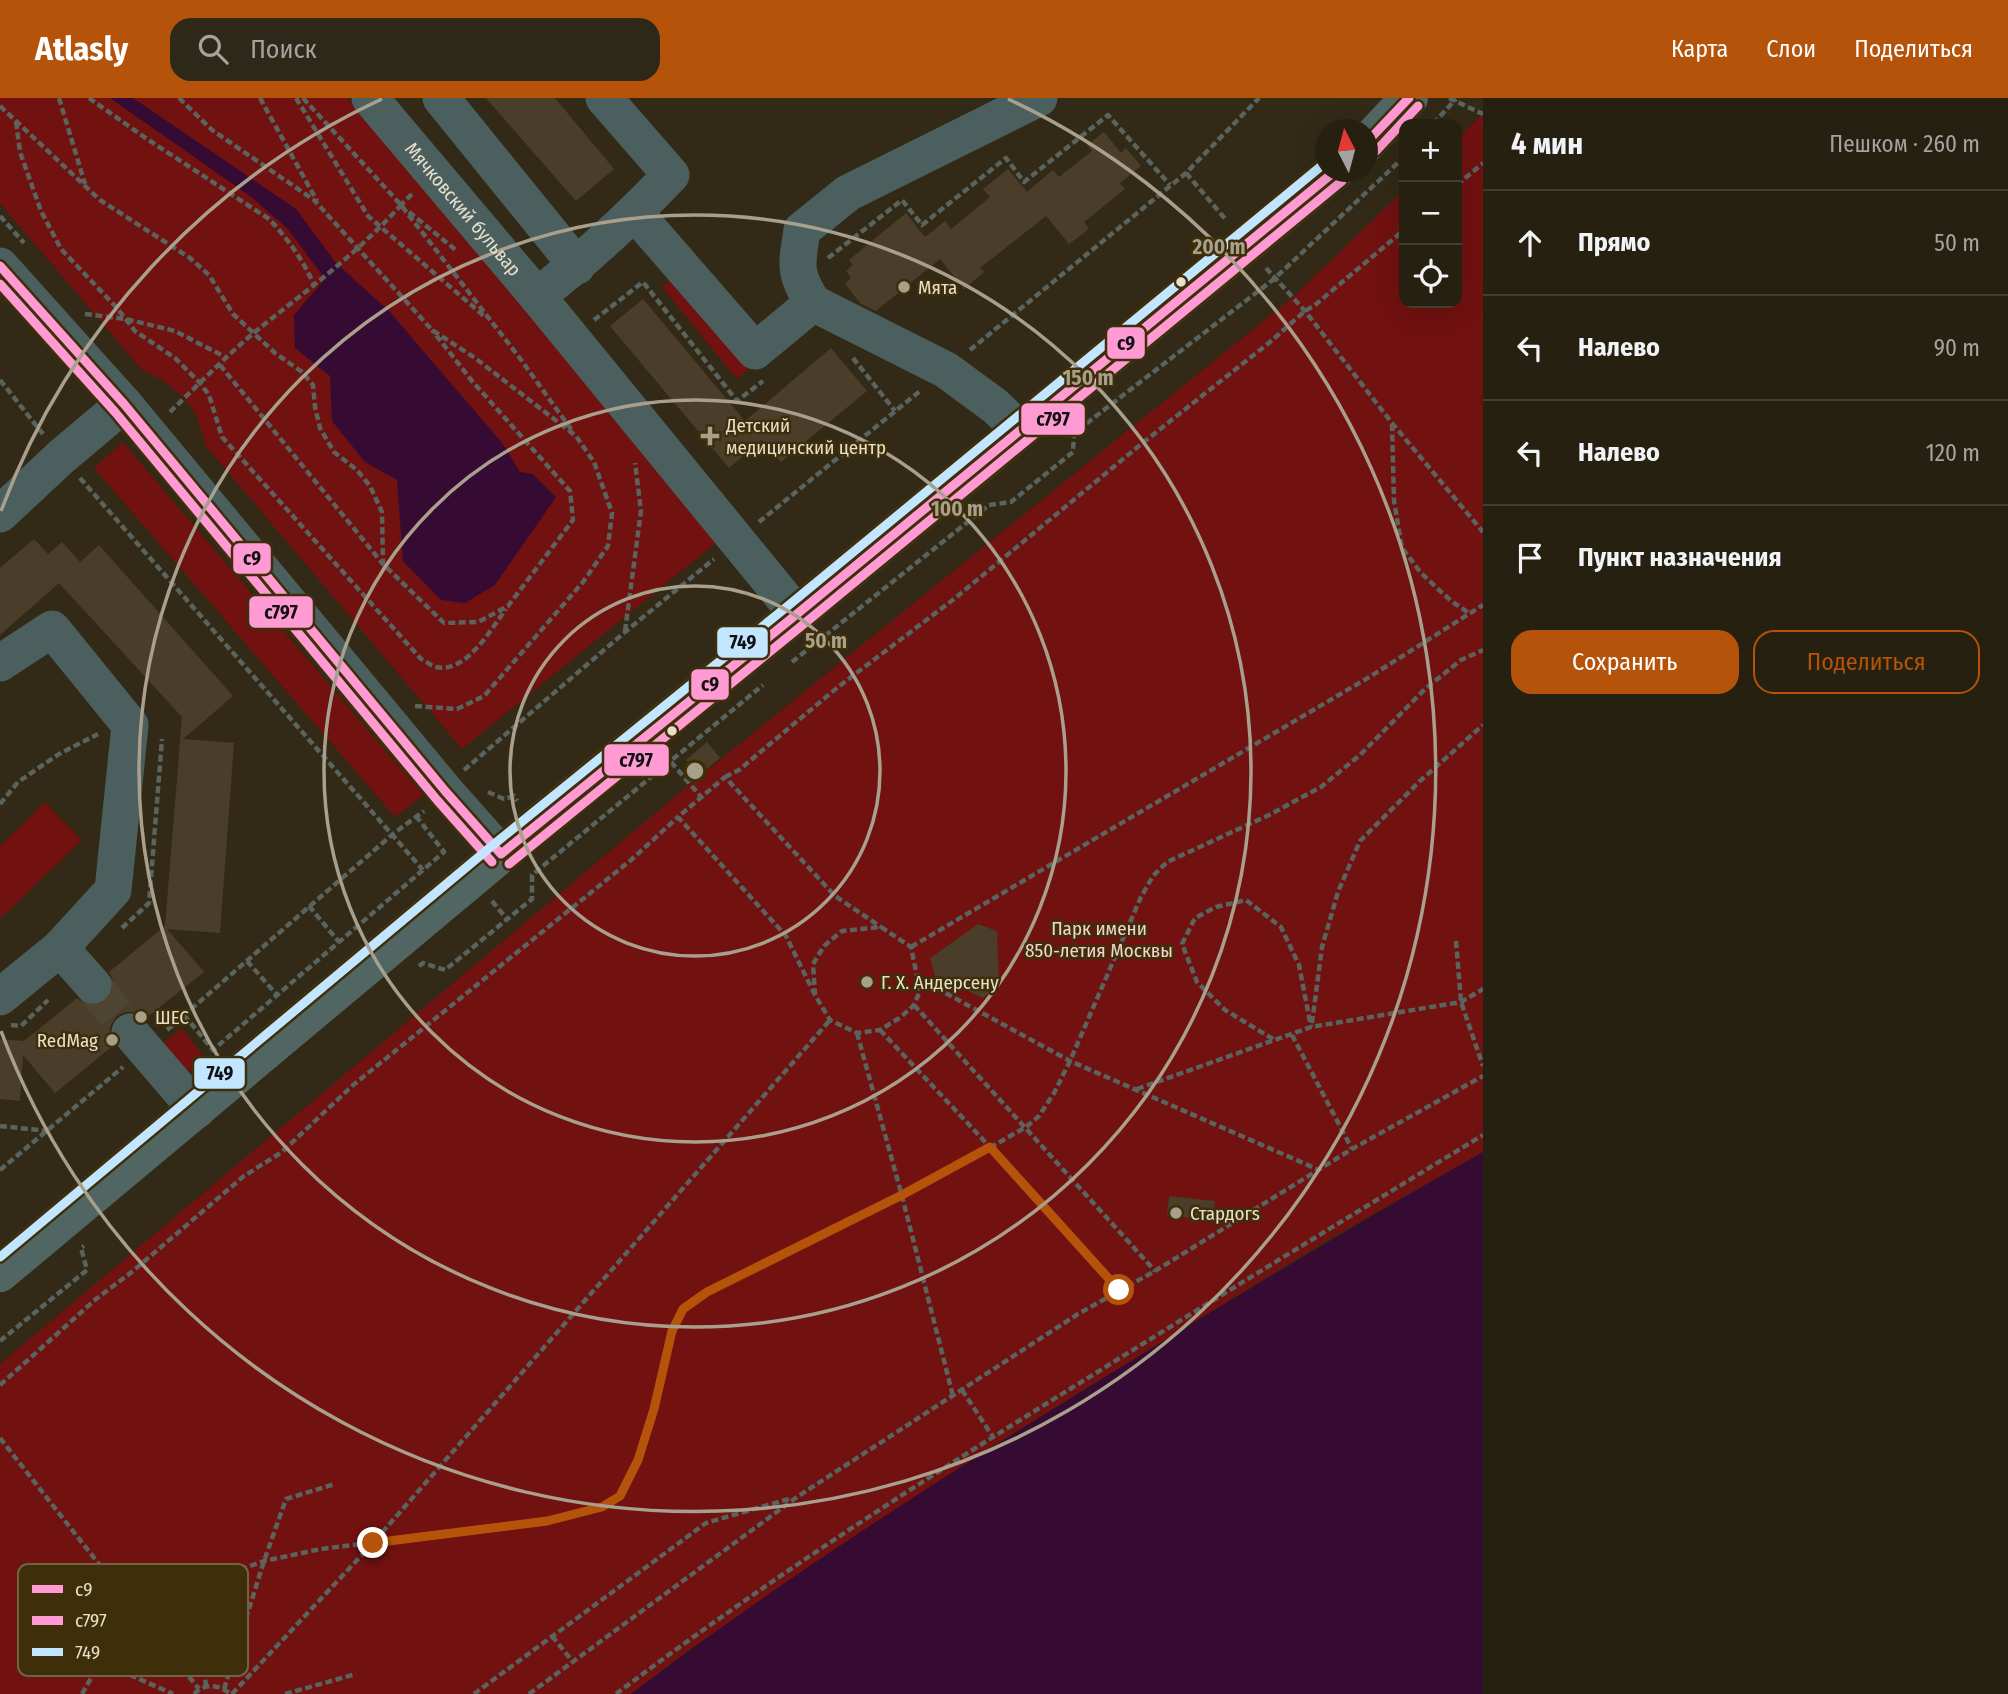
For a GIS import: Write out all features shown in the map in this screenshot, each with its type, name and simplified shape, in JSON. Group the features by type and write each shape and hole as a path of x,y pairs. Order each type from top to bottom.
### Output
{"main road":[{"path":"1378,131 1409,98"},
{"path":"0,1273 501,854 1322,182"}],"street":[{"name":"Мячковский бульвар","path":"370,98 537,296 797,614"},
{"path":"441,98 577,266"},
{"path":"537,296 577,266 635,213 671,175 604,98"},
{"path":"1020,430 995,406 946,370 806,291 796,268 802,230 848,193 1039,98"},
{"path":"635,213 755,351 806,291"},
{"path":"0,266 124,404 446,792 501,854"},
{"path":"0,514 61,457 124,404"},
{"path":"0,663 52,629 130,725 113,890 60,948 0,997"},
{"path":"60,948 93,985"},
{"path":"137,1040 197,1110"}],"path":[{"path":"59,98 86,188"},
{"path":"89,98 269,219 304,263 314,285"},
{"path":"15,121 20,152 37,199 61,249 135,331 175,358 200,383 209,395 222,438 421,659 437,667 458,665 478,647 573,520 570,491 472,381 432,330 319,205 212,130 179,98"},
{"path":"260,98 319,205"},
{"path":"296,98 368,216 492,323"},
{"path":"303,98 401,205 492,323 594,462 612,513 608,546 583,582 484,696 457,709 407,705"},
{"path":"460,777 465,769 625,632 1186,173 1259,98"},
{"path":"1437,119 1454,99 1483,114"},
{"path":"0,106 100,200 190,258 209,275 233,314 275,353 302,372 313,385 314,407 324,436 334,452 357,470 370,486 382,512 383,564"},
{"path":"806,291 902,200 922,225 1006,159 1024,182 1108,115 1170,186"},
{"path":"788,665 989,505 1011,502 1073,452 1074,433 1274,279 1399,163"},
{"path":"1461,182 1483,163"},
{"path":"170,412 254,333 381,227 401,205"},
{"path":"0,1385 96,1299 133,1271 244,1176 282,1152 352,1086 631,860 725,777 739,770 838,687 954,599 1399,234"},
{"path":"1293,297 1392,423 1483,532"},
{"path":"84,314 126,319 175,331 227,358"},
{"path":"432,330 475,358 576,436"},
{"path":"220,365 383,564 444,623 478,622 508,607"},
{"path":"0,380 61,457 423,870"},
{"path":"1392,423 1394,501 1402,548 1421,573 1451,601 1469,613"},
{"path":"625,632 641,511 634,458"},
{"path":"911,947 1371,676 1483,605"},
{"path":"248,1567 321,1549 547,1521 602,1507 620,1496 638,1460 654,1409 672,1331 683,1309 707,1292 902,1195 1026,1127 1039,1116 1070,1061 1141,897 1153,876 1167,862 1269,815 1321,787 1360,755 1425,689 1461,660 1483,650"},
{"path":"412,972 423,963 445,970 532,899 532,875 767,682"},
{"path":"0,804 18,782 59,754 99,733 130,725"},
{"path":"1311,1027 1322,947 1338,892 1360,841 1420,781 1483,725"},
{"path":"671,762 702,798"},
{"path":"465,769 470,777"},
{"path":"678,817 786,936 831,1020 858,1033 880,1030 901,1017 914,1005 920,991 911,947 835,897 725,777"},
{"path":"482,788 504,799 514,796 518,801"},
{"path":"0,1170 48,1131 137,1040 184,1015 393,834 428,808"},
{"path":"184,1015 213,1050 444,852 416,816"},
{"path":"1273,1039 1225,1010 1197,982 1182,944 1195,918 1216,907 1246,900 1281,927 1299,965 1311,1027"},
{"path":"491,901 507,919"},
{"path":"309,906 339,942"},
{"path":"816,995 813,964 824,946 842,931 881,927"},
{"path":"1456,941 1461,1002 1483,1066"},
{"path":"247,961 277,995"},
{"path":"918,978 1070,1061 1318,1169"},
{"path":"1137,1089 1311,1027 1461,1002 1483,989"},
{"path":"914,1005 1155,1271"},
{"path":"248,1676 373,1543 831,1020"},
{"path":"880,1030 1119,1290"},
{"path":"858,1033 953,1395"},
{"path":"1292,1035 1352,1149"},
{"path":"529,1694 797,1497 1078,1314 1155,1271 1352,1149 1483,1076"},
{"path":"0,1126 48,1131"},
{"path":"616,1694 692,1637 838,1536 993,1437 1483,1135"},
{"path":"0,1341 87,1270 81,1248 92,1239"},
{"path":"962,1390 993,1437"},
{"path":"0,1438 99,1564"},
{"path":"248,1612 286,1499 335,1484"},
{"path":"474,1694 706,1523 797,1497"},
{"path":"552,1636 573,1662"},
{"path":"285,1694 356,1674"},
{"path":"82,1694 92,1676"},
{"path":"132,1676 173,1694"},
{"path":"189,1676 200,1689"},
{"path":"205,1676 206,1686"},
{"path":"224,1689 228,1676"},
{"path":"194,1694 206,1686 224,1689 231,1694 248,1676"}],"green space":[{"path":"0,98 347,98 723,537 462,749 205,445 197,418 184,398 166,383 142,370 0,203"},
{"name":"Парк имени 850-летия Москвы","path":"1483,114 1483,1152 1331,1238 999,1442 700,1642 631,1694 0,1694 0,1364 690,784 1293,297 1399,195 1399,308 1462,308 1462,134"},
{"path":"681,272 756,363 737,379 662,287"},
{"path":"123,442 423,795 395,817 94,468"},
{"path":"45,802 82,840 1,918 0,846"},
{"path":"182,1028 208,1062 194,1071 176,1064 159,1046"}],"shaded area":[{"path":"110,98 133,98 296,209 336,263 391,313 503,444 520,472 533,474 556,497 495,585 465,603 441,600 403,561 397,480 365,462 332,421 330,376 295,348 294,315 325,279 288,229 250,196"},
{"path":"1483,1152 1483,1694 631,1694 808,1567 991,1448 1252,1287"}],"building":[{"path":"486,98 555,98 614,169 576,201"},
{"path":"1104,132 1121,153 1126,148 1141,166 1120,183 1125,189 1084,222 1089,229 1069,244 1046,216 980,268 984,272 964,289 940,259 876,311 861,304 845,284 851,278 846,271 853,265 849,260 906,213 925,237 945,221 951,229 990,197 983,189 1008,169 1027,192 1053,170 1059,177 1092,151 1087,145"},
{"path":"643,299 745,421 831,348 867,391 781,462 762,440 729,468 610,326"},
{"path":"34,539 48,554 62,542 80,562 99,545 233,696 183,739 234,743 220,933 167,929 204,972 146,1018 136,1012 125,1012 117,1016 110,1026 110,1037 114,1045 55,1093 23,1055 20,1101 0,1099 0,1039 24,1041 77,998 87,1005 97,1006 106,1001 113,991 114,981 109,972 165,926 182,717 59,583 0,635 0,568"},
{"path":"707,742 720,758 699,775 686,760"},
{"path":"978,924 997,931 999,985 983,998 935,976 930,958"},
{"path":"1169,1196 1215,1201 1213,1221 1167,1215"}],"tunnel":[{"path":"93,985 130,1032"}],"transit line":[{"name":"с9","path":"1378,130 1409,98"},
{"name":"с797","path":"1378,149 1418,106"},
{"name":"749","path":"0,1257 493,845 1315,171"},
{"name":"с9","path":"501,854 1322,182"},
{"name":"с797","path":"509,864 1341,182"},
{"name":"с9","path":"0,266 124,404 446,792 501,854"},
{"name":"с797","path":"0,284 115,412 437,800 492,862"}],"place":[{"name":"Мята","path":"904,287"},
{"name":"Детский медицинский центр","path":"710,436"},
{"name":"Г. Х. Андерсену","path":"867,982"},
{"name":"ШЕС","path":"141,1017"},
{"name":"RedMag","path":"112,1040"},
{"name":"Стардогs","path":"1176,1213"}],"route":[{"path":"373,1543 547,1521 602,1507 620,1496 638,1460 654,1409 672,1331 683,1309 707,1292 958,1167 990,1147 1119,1290"}]}
